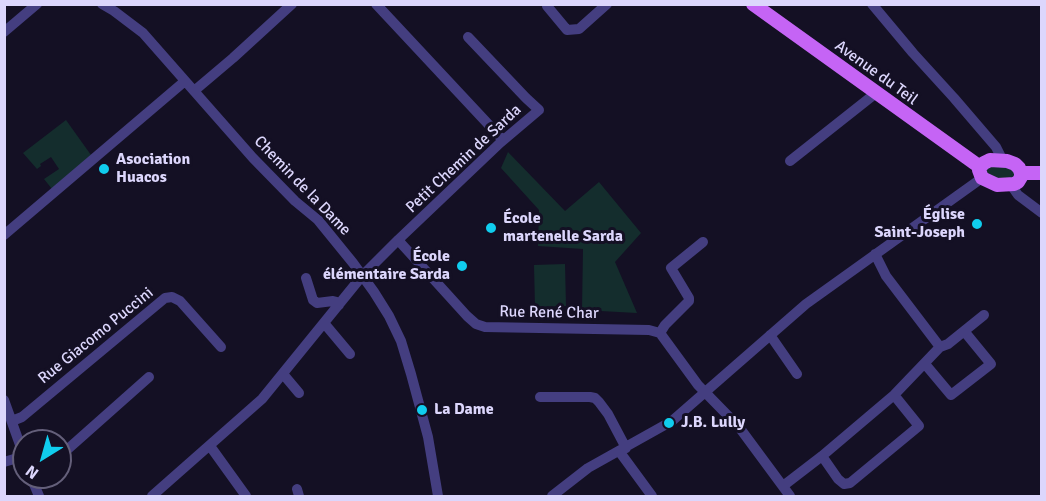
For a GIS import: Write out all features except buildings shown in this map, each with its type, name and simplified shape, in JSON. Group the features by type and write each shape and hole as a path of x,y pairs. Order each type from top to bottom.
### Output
{"main road":[{"name":"Avenue du Teil","path":"753,4 981,173"},
{"path":"990,160 1000,160 1015,164 1019,168 1021,177 1018,182 1011,185 998,185 981,173 984,163 990,160"},
{"path":"1021,173 1041,172"}],"street":[{"path":"4,32 37,4"},
{"name":"Chemin de la Dame","path":"102,4 143,33 283,189 318,220 363,276 389,316 401,341 428,437 438,496"},
{"path":"194,91 292,4"},
{"path":"376,4 503,140"},
{"path":"547,6 567,30 579,29 607,4"},
{"path":"872,4 912,53 996,147 1000,160"},
{"name":"Petit Chemin de Sarda","path":"152,496 262,399 363,276 503,140 539,110 468,37"},
{"path":"4,235 184,81"},
{"path":"790,161 876,93"},
{"path":"552,496 579,474 672,421 806,304 981,173"},
{"path":"1011,185 1018,195 1041,213"},
{"name":"Rue René Char","path":"398,240 476,324 485,327 649,330 660,333"},
{"path":"703,242 671,268 689,301 660,333 698,385 739,427 790,496"},
{"path":"875,254 886,276 940,347"},
{"path":"306,278 313,300 317,303 333,301 339,305"},
{"name":"Rue Giacomo Puccini","path":"12,421 22,417 165,298 172,297 180,301 221,347"},
{"path":"783,486 894,395 940,347 948,344 984,315"},
{"path":"324,323 350,354"},
{"path":"925,364 951,395 991,364 964,331"},
{"path":"770,335 797,374"},
{"path":"283,374 298,393"},
{"path":"72,445 149,377"},
{"path":"822,456 838,479 844,484 850,483 919,426 894,395"},
{"path":"540,397 595,398 608,414 623,449 652,496"},
{"path":"4,400 15,429"},
{"path":"210,446 246,496"}],"green space":[{"path":"66,120 91,155 52,189 44,179 59,169 51,157 40,164 41,166 37,169 23,153"},
{"path":"508,152 565,211 599,182 641,233 615,262 637,313 582,310 583,249 538,246 539,210 501,168"},
{"path":"988,164 1012,168 1015,174 1010,181 986,176 985,167"},
{"path":"565,264 566,306 535,307 534,265"}],"place":[{"name":"Asociation Huacos","path":"104,169"},
{"name":"Église Saint-Joseph","path":"977,224"},
{"name":"École martenelle Sarda","path":"491,228"},
{"name":"École élémentaire Sarda","path":"462,266"},
{"name":"La Dame","path":"422,410"},
{"name":"J.B. Lully","path":"669,423"}]}
